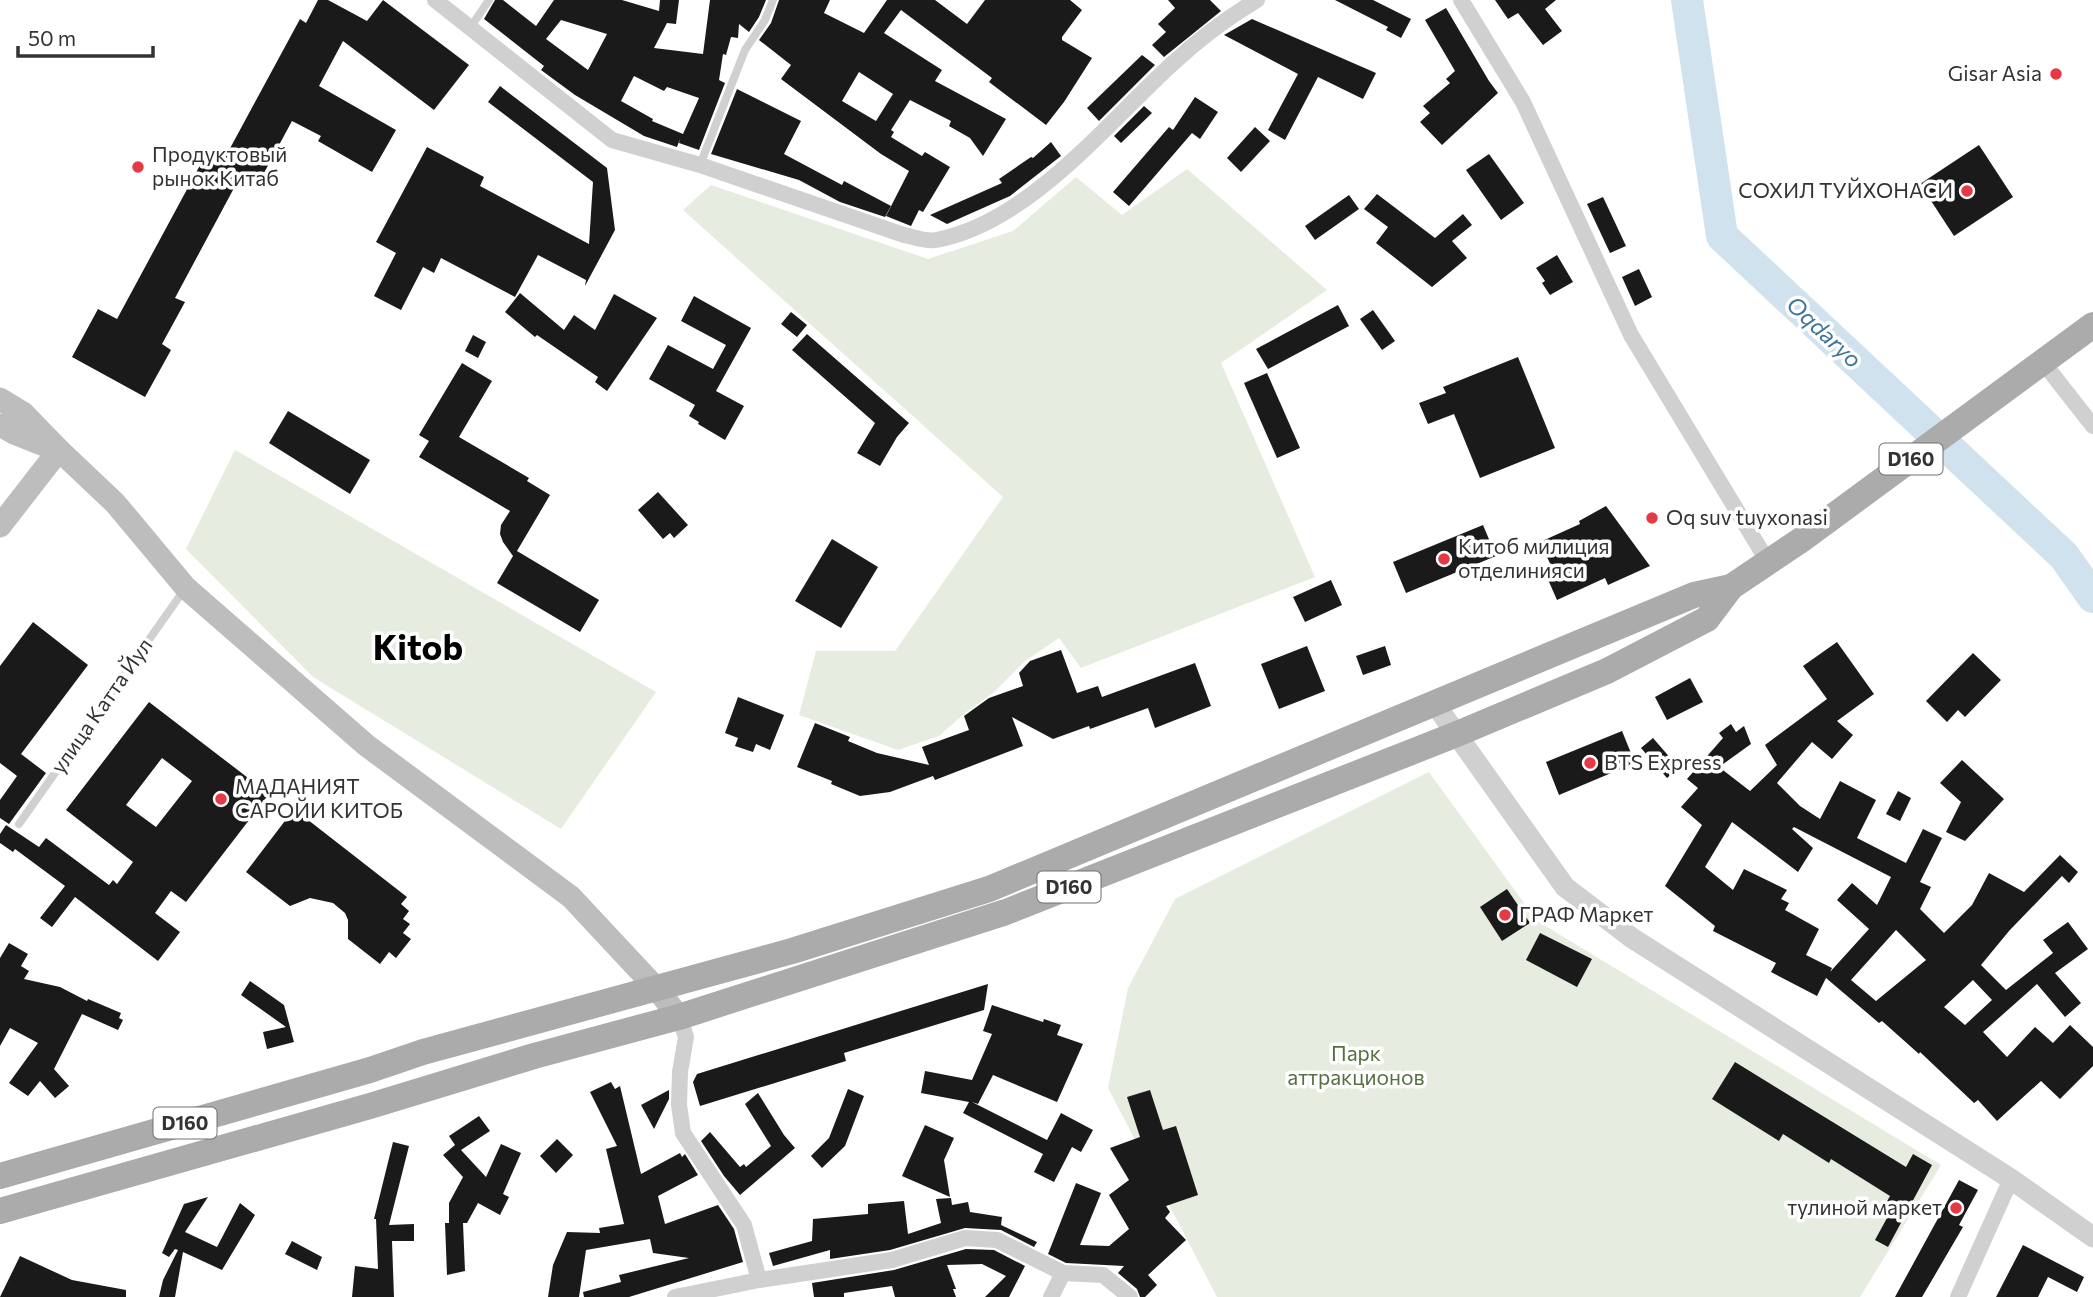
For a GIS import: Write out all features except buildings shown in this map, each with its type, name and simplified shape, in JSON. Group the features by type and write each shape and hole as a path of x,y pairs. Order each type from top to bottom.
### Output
{"main road":[{"name":"D160","path":"0,1211 370,1106 534,1056 679,1017 1006,912 1457,734 1606,671 1707,619 1731,587 1801,540 2093,326"},
{"path":"0,399 23,413 115,503 186,588 366,745 571,897 656,988 679,1017"},
{"path":"0,425 59,450"},
{"path":"0,526 59,450"},
{"name":"D160","path":"0,1176 357,1074 423,1052 792,951 989,889 1694,596 1731,587"}],"street":[{"path":"435,0 612,140 700,164 904,235 933,241 976,228 1049,182 1173,62 1257,0"},
{"path":"1461,0 1523,102 1631,335 1768,562"},
{"path":"2042,362 2093,426"},
{"path":"1436,704 1565,887 1632,938 2011,1180 2093,1237"},
{"path":"679,1017 686,1037 680,1072 679,1105 683,1133 744,1225 759,1280"},
{"path":"1958,1297 2011,1180"},
{"path":"676,1297 759,1280 892,1260 965,1238 997,1240 1063,1273 1102,1275 1130,1297"},
{"path":"1051,1297 1063,1273"}],"lane":[{"path":"470,28 489,0"},
{"path":"700,164 745,50 765,20 773,0"},
{"name":"улица Катта Йул","path":"19,824 186,588"}],"green space":[{"path":"1187,169 1327,290 1221,363 1315,577 1081,668 1059,638 1025,661 993,693 939,736 898,750 799,715 816,651 895,651 1003,497 683,210 711,185 928,259 1013,231 1076,177 1122,215"},
{"path":"235,450 656,692 561,829 313,677 186,549"},
{"name":"Парк аттракционов","path":"1429,772 1537,921 1941,1165 1860,1297 1217,1297 1108,1088 1128,988 1175,899"}],"waterway":[{"name":"Oqdaryo","path":"1687,0 1722,236 2064,556 2093,597"}],"place":[{"name":"Gisar Asia","path":"2056,74"},
{"name":"Продуктовый рынок Китаб","path":"138,167"},
{"name":"СОХИЛ ТУЙХОНАСИ","path":"1967,191"},
{"name":"Oq suv tuyxonasi","path":"1652,518"},
{"name":"Китоб милиция отделинияси","path":"1444,559"},
{"name":"BTS Express","path":"1590,763"},
{"name":"МАДАНИЯТ САРОЙИ КИТОБ","path":"221,799"},
{"name":"ГРАФ Маркет","path":"1505,915"},
{"name":"тулиной маркет","path":"1956,1208"}],"district":[{"name":"Kitob","path":"418,648"}]}
